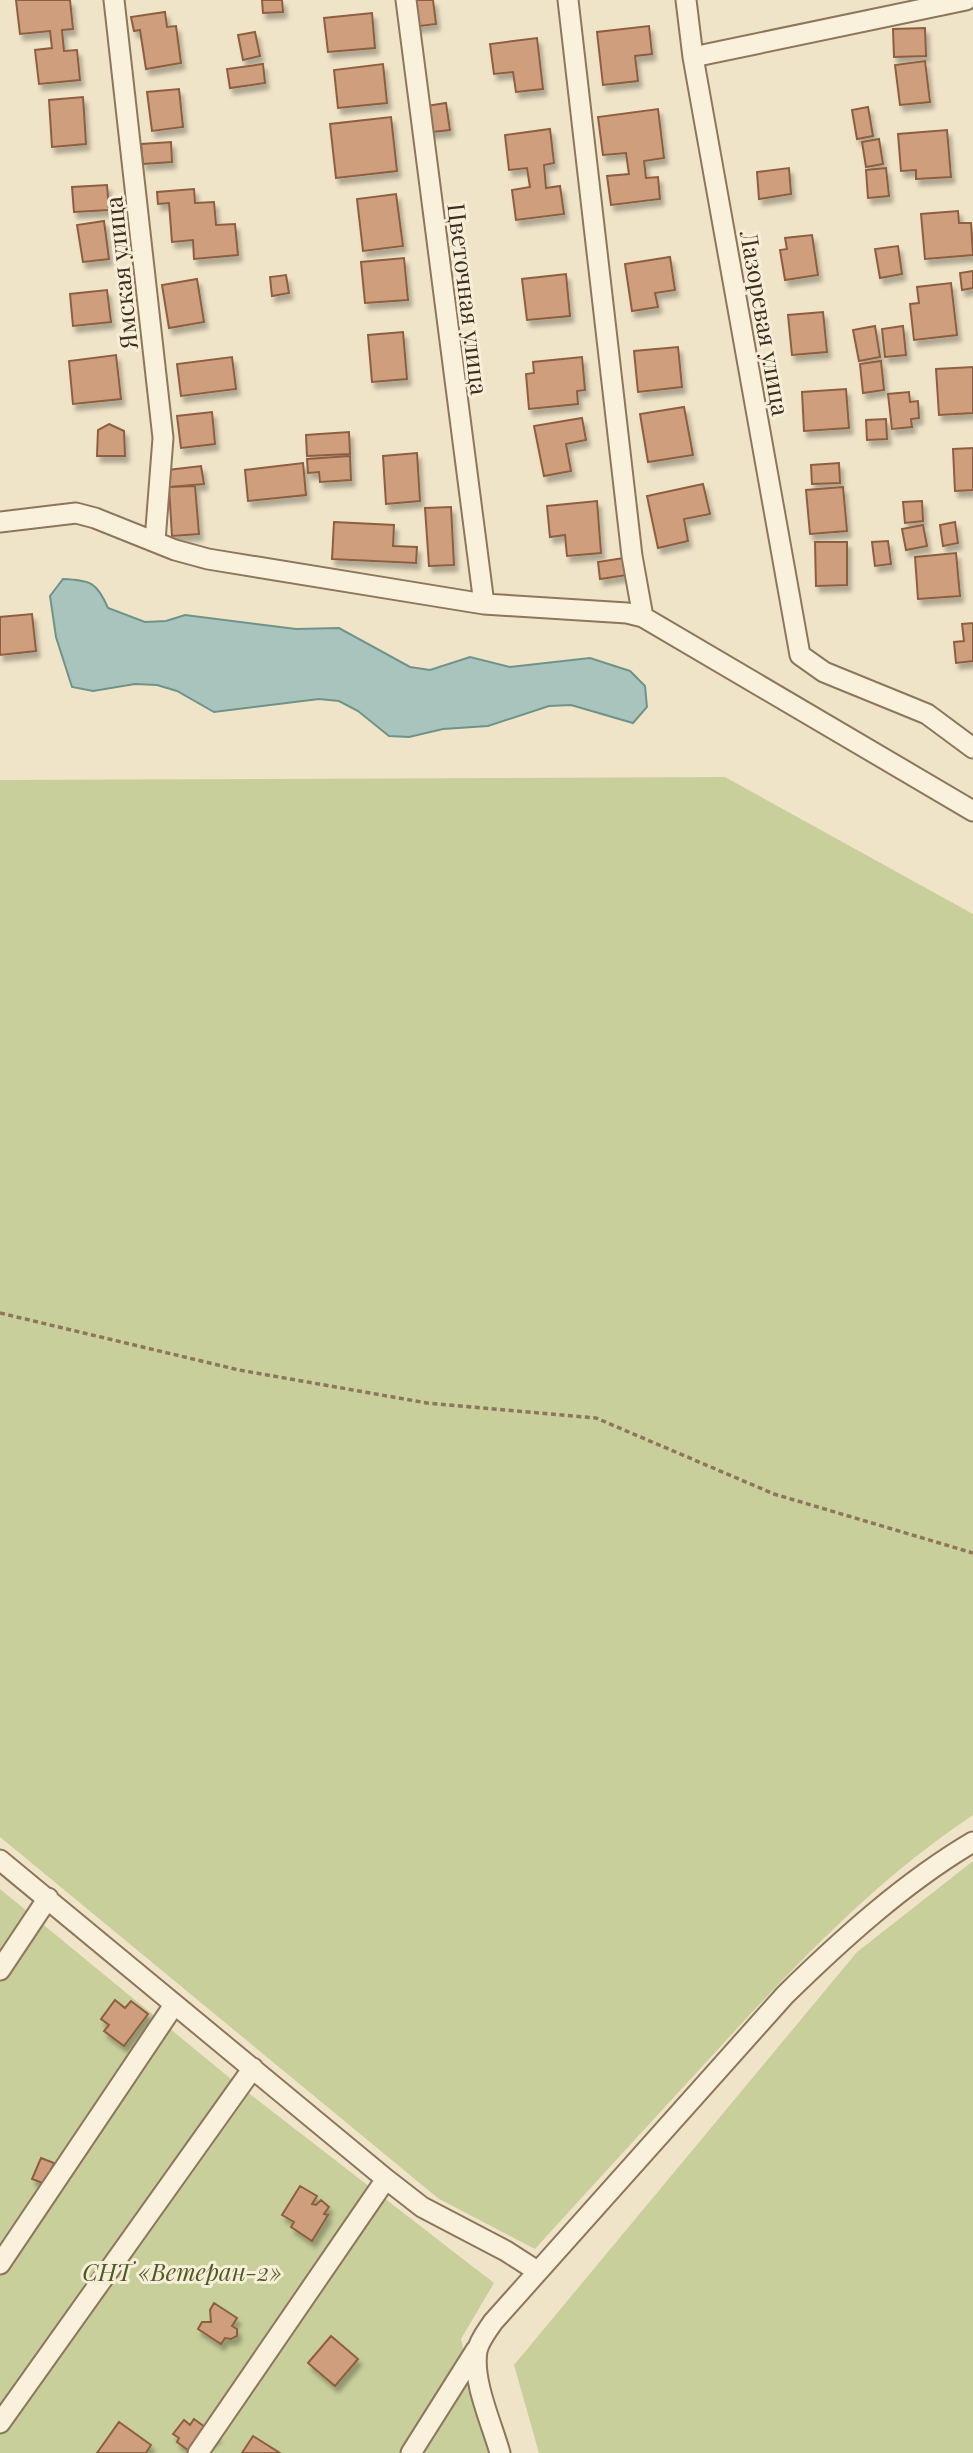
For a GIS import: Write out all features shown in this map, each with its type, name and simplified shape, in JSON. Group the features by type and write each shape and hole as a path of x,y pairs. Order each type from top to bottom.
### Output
{"street":[{"name":"Ямская улица","path":"114,0 163,438 155,541"},
{"name":"Цветочная улица","path":"406,0 484,604"},
{"path":"568,0 632,556 643,617"},
{"name":"Лазоревая улица","path":"686,0 693,57 800,655 824,672 927,714 973,748"},
{"path":"693,57 966,0"},
{"path":"0,522 76,513 208,559 484,604 627,613 643,617 973,811"},
{"path":"411,2453 493,2322 785,1995 824,1956 872,1916 932,1869 973,1842"},
{"path":"0,1860 422,2207 537,2270"},
{"path":"0,1970 48,1898"},
{"path":"0,2264 174,2005"},
{"path":"0,2423 253,2067"},
{"path":"198,2453 386,2179"},
{"path":"477,2349 478,2378 500,2453"}],"path":[{"path":"0,1312 239,1370 428,1403 596,1418 774,1494 973,1553"}],"green space":[{"path":"725,777 973,914 973,1815 902,1868 803,1959 535,2249 439,2199 0,1837 0,780"},
{"path":"973,1861 973,2453 539,2453 514,2365 857,1952"},
{"name":"СНТ «Ветеран-2»","path":"0,1889 242,2088 494,2283 461,2339 488,2453 0,2453"}],"water":[{"path":"63,579 92,584 108,608 145,622 166,621 185,615 296,629 339,628 410,667 430,670 470,657 510,667 590,658 630,671 645,686 647,707 633,723 571,705 549,706 488,726 443,729 409,737 389,736 358,711 339,701 319,699 214,712 177,691 157,685 135,684 93,691 72,687 56,637 50,596"}],"building":[{"path":"16,0 70,0 73,29 62,30 64,51 77,50 80,80 39,84 35,50 52,48 50,31 20,34"},
{"path":"262,0 282,0 283,12 263,13"},
{"path":"408,0 433,0 436,24 412,27"},
{"path":"165,12 167,27 176,26 181,63 146,69 140,30 134,31 131,17"},
{"path":"372,13 375,48 328,52 324,18"},
{"path":"649,26 652,54 635,56 638,81 603,85 597,32"},
{"path":"925,28 926,56 894,57 893,29"},
{"path":"255,32 260,56 243,60 238,35"},
{"path":"537,38 543,89 516,92 513,72 494,74 490,44"},
{"path":"925,61 930,102 900,105 895,65"},
{"path":"263,64 265,83 230,88 227,69"},
{"path":"383,64 387,103 338,108 334,70"},
{"path":"179,89 183,127 152,131 147,92"},
{"path":"83,97 86,144 52,147 49,100"},
{"path":"446,103 450,130 423,133 420,107"},
{"path":"868,107 873,136 857,139 852,110"},
{"path":"658,109 664,158 644,161 646,178 658,177 660,199 611,205 607,176 629,174 626,153 603,155 598,117"},
{"path":"391,117 397,171 336,178 330,124"},
{"path":"550,129 554,163 544,165 546,188 560,186 564,214 516,220 512,190 530,187 527,168 509,170 505,135"},
{"path":"947,130 951,177 916,179 916,170 901,171 898,134"},
{"path":"879,139 883,164 866,167 862,142"},
{"path":"171,142 172,162 143,164 141,144"},
{"path":"789,168 791,194 759,199 757,172"},
{"path":"886,168 889,196 868,198 866,170"},
{"path":"107,185 109,210 74,212 72,187"},
{"path":"194,189 195,203 214,202 216,225 235,224 238,255 194,259 193,240 172,242 169,203 158,204 157,192"},
{"path":"396,194 403,246 363,251 357,199"},
{"path":"958,211 959,223 971,223 973,255 925,259 921,214"},
{"path":"104,221 109,259 83,262 77,225"},
{"path":"812,235 818,275 785,280 780,250 787,249 785,238"},
{"path":"898,246 902,274 880,278 875,249"},
{"path":"670,257 675,290 655,293 658,307 632,311 625,264"},
{"path":"404,258 408,300 365,303 361,262"},
{"path":"973,271 973,288 962,290 960,273"},
{"path":"566,274 570,316 527,320 522,279"},
{"path":"286,275 289,293 272,296 270,277"},
{"path":"197,279 204,322 169,328 162,285"},
{"path":"951,283 957,335 914,340 910,304 919,303 917,287"},
{"path":"107,290 111,322 73,326 70,294"},
{"path":"823,312 827,352 792,355 788,315"},
{"path":"875,326 880,357 859,361 853,330"},
{"path":"903,326 906,355 885,357 882,329"},
{"path":"403,332 407,379 372,382 368,335"},
{"path":"678,347 682,387 638,392 634,351"},
{"path":"116,355 121,399 73,404 69,361"},
{"path":"232,357 236,389 181,396 177,364"},
{"path":"582,357 585,390 577,391 578,404 529,409 526,374 534,373 533,362"},
{"path":"881,361 884,390 863,393 860,364"},
{"path":"973,367 973,413 939,415 936,369"},
{"path":"846,389 849,428 804,431 802,392"},
{"path":"909,392 910,402 918,401 919,418 911,419 912,427 892,429 888,394"},
{"path":"684,407 693,455 648,462 640,414"},
{"path":"212,412 215,444 181,448 177,416"},
{"path":"582,418 586,440 566,444 571,471 544,476 534,426"},
{"path":"886,419 887,439 867,440 866,420"},
{"path":"109,424 124,431 125,456 97,456 98,430"},
{"path":"349,432 350,454 307,456 306,435"},
{"path":"973,448 973,490 955,491 953,449"},
{"path":"417,453 420,501 386,504 383,456"},
{"path":"350,456 351,480 320,482 319,472 308,473 307,459"},
{"path":"303,463 306,495 248,501 245,470"},
{"path":"839,463 840,483 812,484 811,465"},
{"path":"201,466 204,484 169,487 168,470"},
{"path":"703,484 710,514 684,519 688,541 658,548 647,496"},
{"path":"195,486 199,534 172,536 169,487"},
{"path":"843,487 847,531 810,534 806,490"},
{"path":"597,501 601,553 567,556 565,535 550,537 547,506"},
{"path":"922,501 923,521 905,523 903,502"},
{"path":"451,507 454,565 429,566 425,508"},
{"path":"334,522 394,525 393,546 417,547 416,563 332,559"},
{"path":"955,522 958,543 943,546 940,525"},
{"path":"923,525 927,546 906,550 902,529"},
{"path":"888,541 891,564 875,566 872,542"},
{"path":"815,542 847,542 847,585 816,586"},
{"path":"956,553 960,596 918,599 915,557"},
{"path":"624,558 627,575 600,579 598,562"},
{"path":"32,614 36,651 0,655 0,617"},
{"path":"973,623 973,661 956,663 954,642 964,641 962,624"},
{"path":"115,2000 125,2008 131,2001 148,2014 124,2046 104,2031 109,2025 101,2019"},
{"path":"41,2158 54,2163 45,2184 32,2179"},
{"path":"300,2186 317,2196 312,2204 316,2205 321,2200 329,2207 324,2214 328,2215 312,2241 291,2227 294,2222 282,2215"},
{"path":"214,2303 237,2318 232,2326 237,2329 237,2336 225,2338 221,2344 198,2329 202,2322 211,2322 210,2310"},
{"path":"331,2336 358,2359 335,2386 308,2363"},
{"path":"194,2419 217,2436 192,2453 177,2442 179,2438 173,2434 184,2420 190,2425"},
{"path":"119,2422 151,2445 146,2453 97,2453"},
{"path":"253,2436 280,2453 242,2453"}]}
